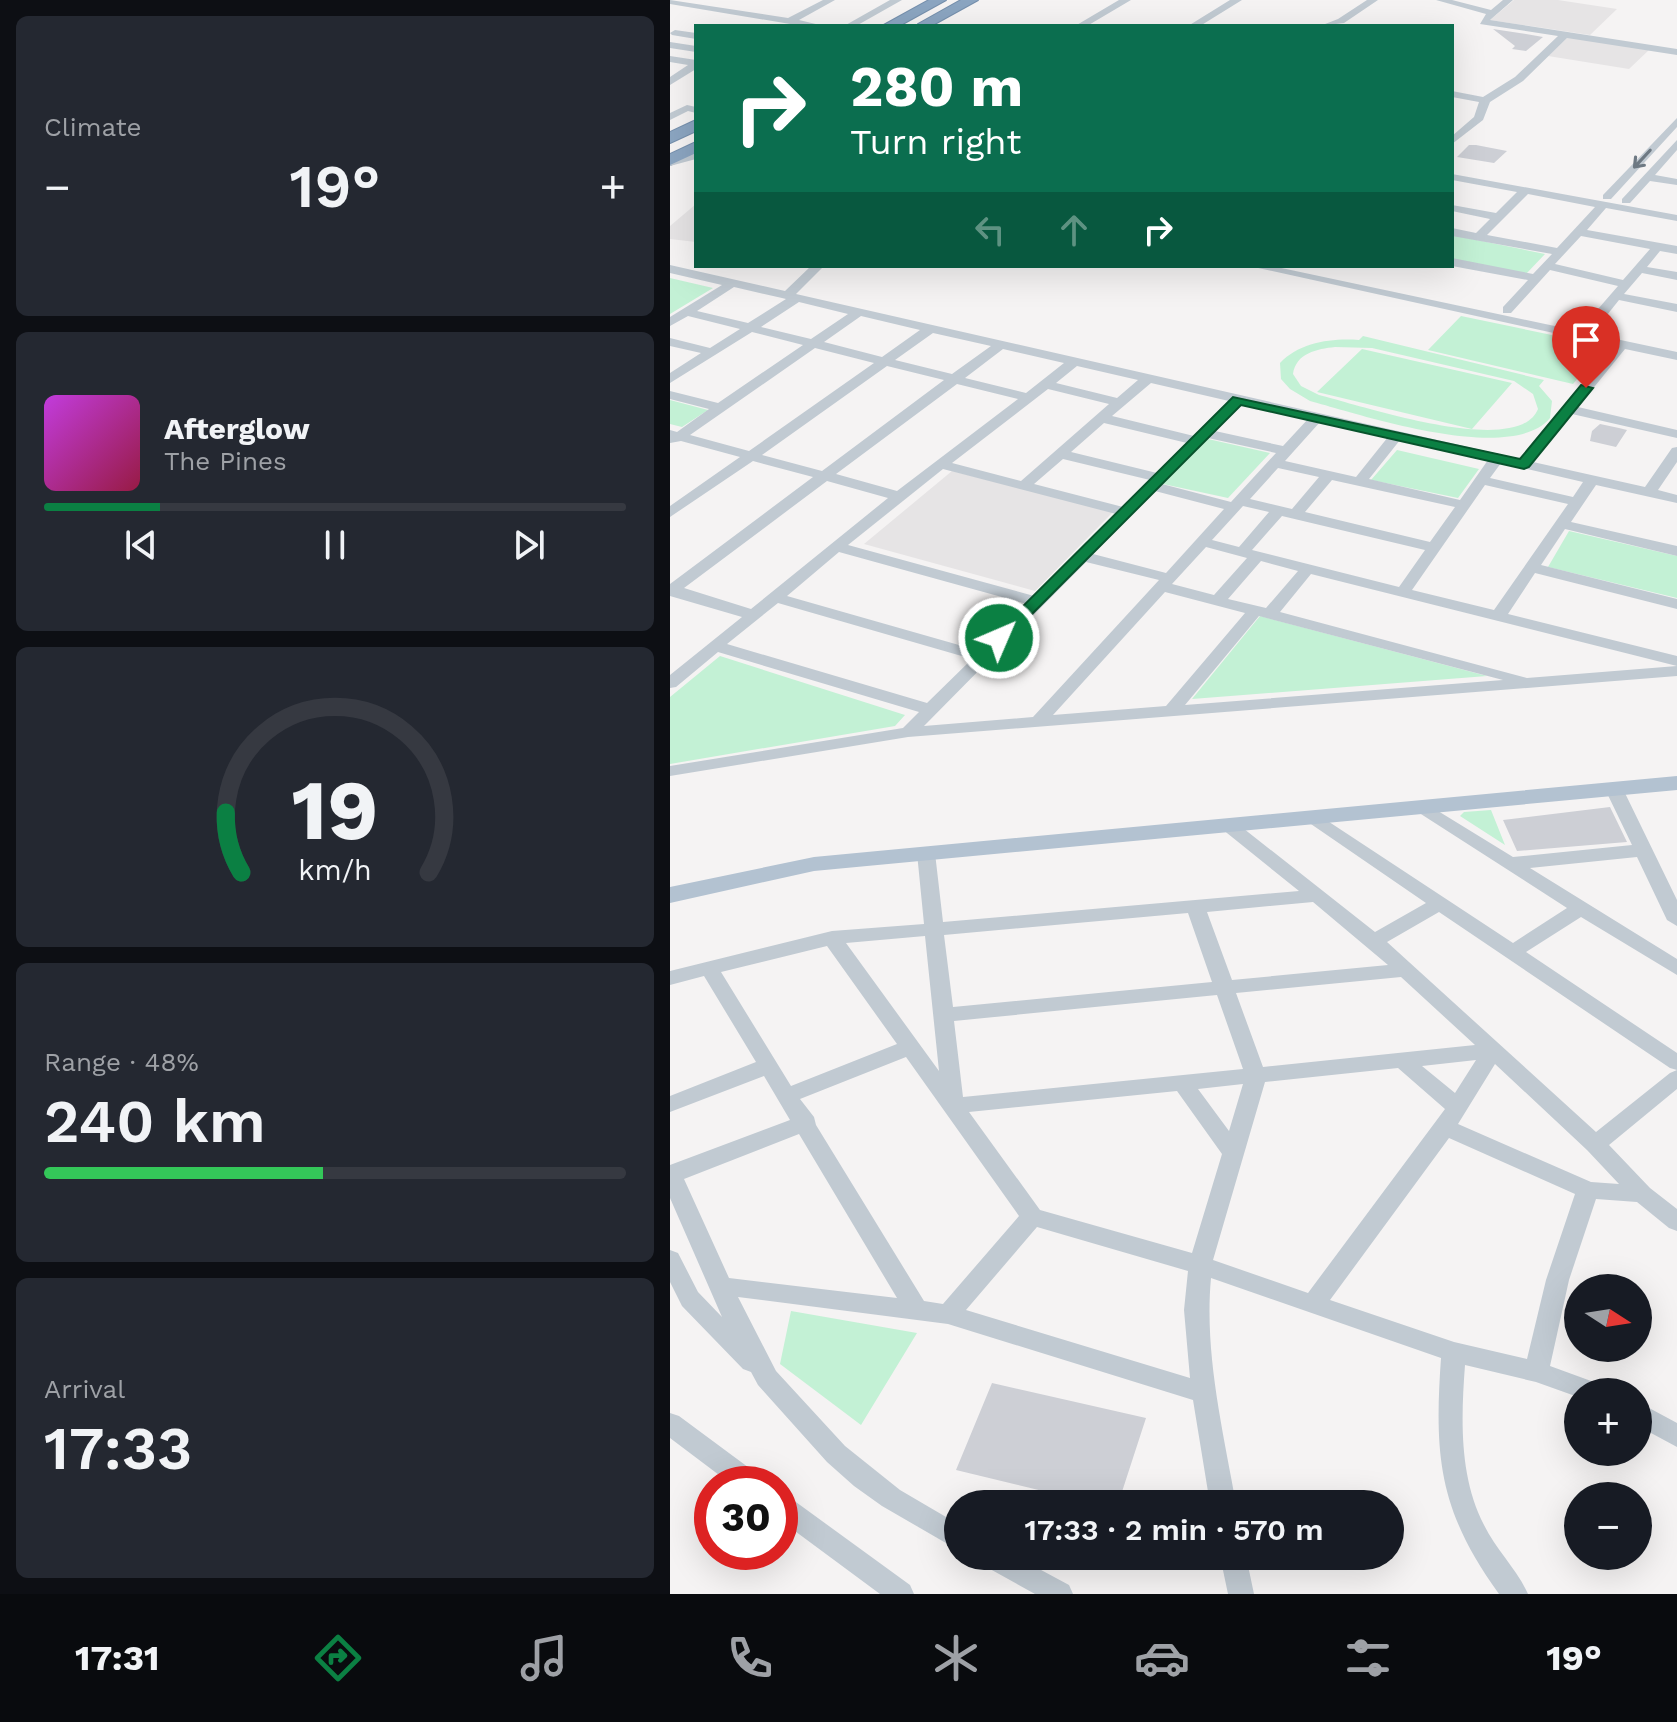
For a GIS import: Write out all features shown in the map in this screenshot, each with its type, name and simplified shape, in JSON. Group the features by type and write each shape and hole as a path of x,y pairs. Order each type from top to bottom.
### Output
{"highway":[{"path":"893,24 939,0"},
{"path":"926,24 971,0"},
{"path":"670,138 694,126"},
{"path":"670,161 694,148"}],"main road":[{"path":"670,895 814,864 1677,783"}],"street":[{"path":"709,8 726,0"},
{"path":"853,24 897,0"},
{"path":"1084,24 1126,0"},
{"path":"1196,24 1237,0"},
{"path":"1340,24 1373,0"},
{"path":"1441,0 1492,13"},
{"path":"1508,0 1483,22 1677,52"},
{"path":"670,1 807,24"},
{"path":"808,2 826,2"},
{"path":"789,21 826,2"},
{"path":"675,33 694,36"},
{"path":"1454,139 1479,118 1485,100 1519,79 1565,35"},
{"path":"670,45 694,49"},
{"path":"670,59 694,64"},
{"path":"670,82 694,65"},
{"path":"1454,94 1485,100"},
{"path":"670,104 692,109"},
{"path":"670,117 692,109"},
{"path":"1507,310 1677,121"},
{"path":"1626,201 1672,155 1677,143"},
{"path":"670,161 694,156"},
{"path":"1454,169 1677,218"},
{"path":"1454,177 1677,211"},
{"path":"1648,177 1677,182"},
{"path":"1478,237 1526,190"},
{"path":"1454,208 1498,217"},
{"path":"1454,232 1560,252"},
{"path":"1578,232 1677,250"},
{"path":"1590,327 1658,246"},
{"path":"1454,262 1536,278"},
{"path":"1547,266 1626,284"},
{"path":"670,379 792,297 816,268"},
{"path":"1266,268 1507,310 1677,345"},
{"path":"1308,268 1677,356"},
{"path":"1639,269 1677,276"},
{"path":"671,270 1677,499"},
{"path":"670,322 733,283"},
{"path":"1616,296 1677,308"},
{"path":"687,312 1027,397"},
{"path":"673,438 859,312"},
{"path":"670,513 930,329"},
{"path":"670,342 711,352"},
{"path":"1524,464 1622,344"},
{"path":"671,590 999,346"},
{"path":"670,683 899,496 1074,362"},
{"path":"1023,486 1147,379"},
{"path":"1045,384 1120,403"},
{"path":"670,395 721,408"},
{"path":"908,732 1238,400"},
{"path":"1568,409 1677,434"},
{"path":"1040,719 1317,417"},
{"path":"1101,418 1201,437 1280,457 1329,475 1464,505"},
{"path":"1359,482 1397,435"},
{"path":"673,438 899,496"},
{"path":"1649,493 1677,451"},
{"path":"1060,454 1237,504 1279,510 1434,548"},
{"path":"1403,592 1497,458"},
{"path":"940,464 1125,512"},
{"path":"1296,514 1329,475"},
{"path":"1482,480 1577,502"},
{"path":"1498,616 1592,480"},
{"path":"1217,601 1279,510"},
{"path":"1562,524 1676,548"},
{"path":"1202,542 1677,661"},
{"path":"837,547 1035,601"},
{"path":"1081,556 1217,601 1535,683"},
{"path":"1171,711 1262,612 1308,568"},
{"path":"1533,568 1677,604"},
{"path":"671,590 753,615"},
{"path":"774,597 981,656"},
{"path":"715,646 928,709"},
{"path":"670,771 908,732 1040,719 1677,671"},
{"path":"1614,789 1677,920"},
{"path":"1419,807 1677,968"},
{"path":"1314,818 1677,1063"},
{"path":"1228,825 1374,941 1595,1144 1642,1194 1677,1222"},
{"path":"1508,864 1645,850"},
{"path":"926,853 953,1106"},
{"path":"670,978 832,938 1196,909 1316,896"},
{"path":"1374,941 1440,903"},
{"path":"1196,909 1256,1076 1200,1265 1196,1310 1204,1393 1221,1490"},
{"path":"1512,952 1580,909"},
{"path":"832,938 1032,1217 1200,1265 1454,1352 1564,1382"},
{"path":"709,968 806,1123 916,1309"},
{"path":"944,1015 1406,970"},
{"path":"789,1095 910,1047"},
{"path":"953,1106 1493,1051"},
{"path":"1314,1303 1445,1127 1493,1051"},
{"path":"1402,1060 1457,1107"},
{"path":"670,1104 770,1065"},
{"path":"1595,1144 1677,1078"},
{"path":"1183,1083 1233,1153"},
{"path":"767,1378 670,1174 806,1123"},
{"path":"1445,1127 1588,1190 1642,1194"},
{"path":"1537,1372 1549,1299 1564,1249 1588,1190"},
{"path":"948,1314 1032,1217"},
{"path":"670,1259 690,1299 836,1454 891,1498 944,1530"},
{"path":"721,1286 948,1314 1204,1393"},
{"path":"1454,1352 1448,1423 1449,1457 1457,1491 1473,1535 1515,1594"},
{"path":"1652,1421 1677,1436"},
{"path":"670,1424 727,1466"},
{"path":"798,1518 901,1594"},
{"path":"1016,1570 1060,1594"},
{"path":"1236,1570 1241,1594"}],"shaded area":[{"path":"1514,0 1558,0 1617,9 1590,35 1490,20"},
{"path":"1569,36 1650,49 1629,69 1548,56"},
{"path":"694,206 694,242 670,239 670,226"},
{"path":"952,471 1113,512 1035,591 864,544"}],"green space":[{"path":"1454,235 1545,254 1526,274 1454,259"},
{"path":"670,278 713,288 670,314"},
{"path":"1461,316 1605,346 1573,384 1428,350"},
{"path":"1363,336 1544,380 1539,386 1552,401 1550,418 1531,431 1503,437 1435,432 1310,401 1290,389 1281,379 1280,363 1297,350 1327,341 1359,340","holes":["1335,347 1372,348 1514,381 1533,394 1538,409 1525,423 1501,429 1471,429 1401,417 1319,395 1301,386 1293,374 1298,361 1315,351"]},
{"path":"1362,349 1512,383 1472,429 1317,392"},
{"path":"670,400 708,410 682,427 670,424"},
{"path":"1208,439 1270,453 1228,498 1163,484"},
{"path":"1397,450 1479,469 1458,498 1371,480"},
{"path":"1569,531 1677,556 1677,598 1548,567"},
{"path":"1260,616 1487,676 1192,699"},
{"path":"720,656 905,715 895,726 670,764 670,697"},
{"path":"1491,810 1505,845 1460,816 1464,812"},
{"path":"791,1311 917,1333 861,1425 780,1364"}],"building":[{"path":"1493,29 1543,37 1526,51 1512,49 1515,46"},
{"path":"1469,145 1507,151 1494,163 1457,157"},
{"path":"1600,424 1627,430 1616,447 1590,441 1592,431"},
{"path":"1610,807 1627,842 1517,851 1503,820"},
{"path":"992,1383 1146,1418 1123,1490 1038,1490 956,1470"}],"route":[{"path":"999,638 1238,400 1524,464 1586,388"}]}
